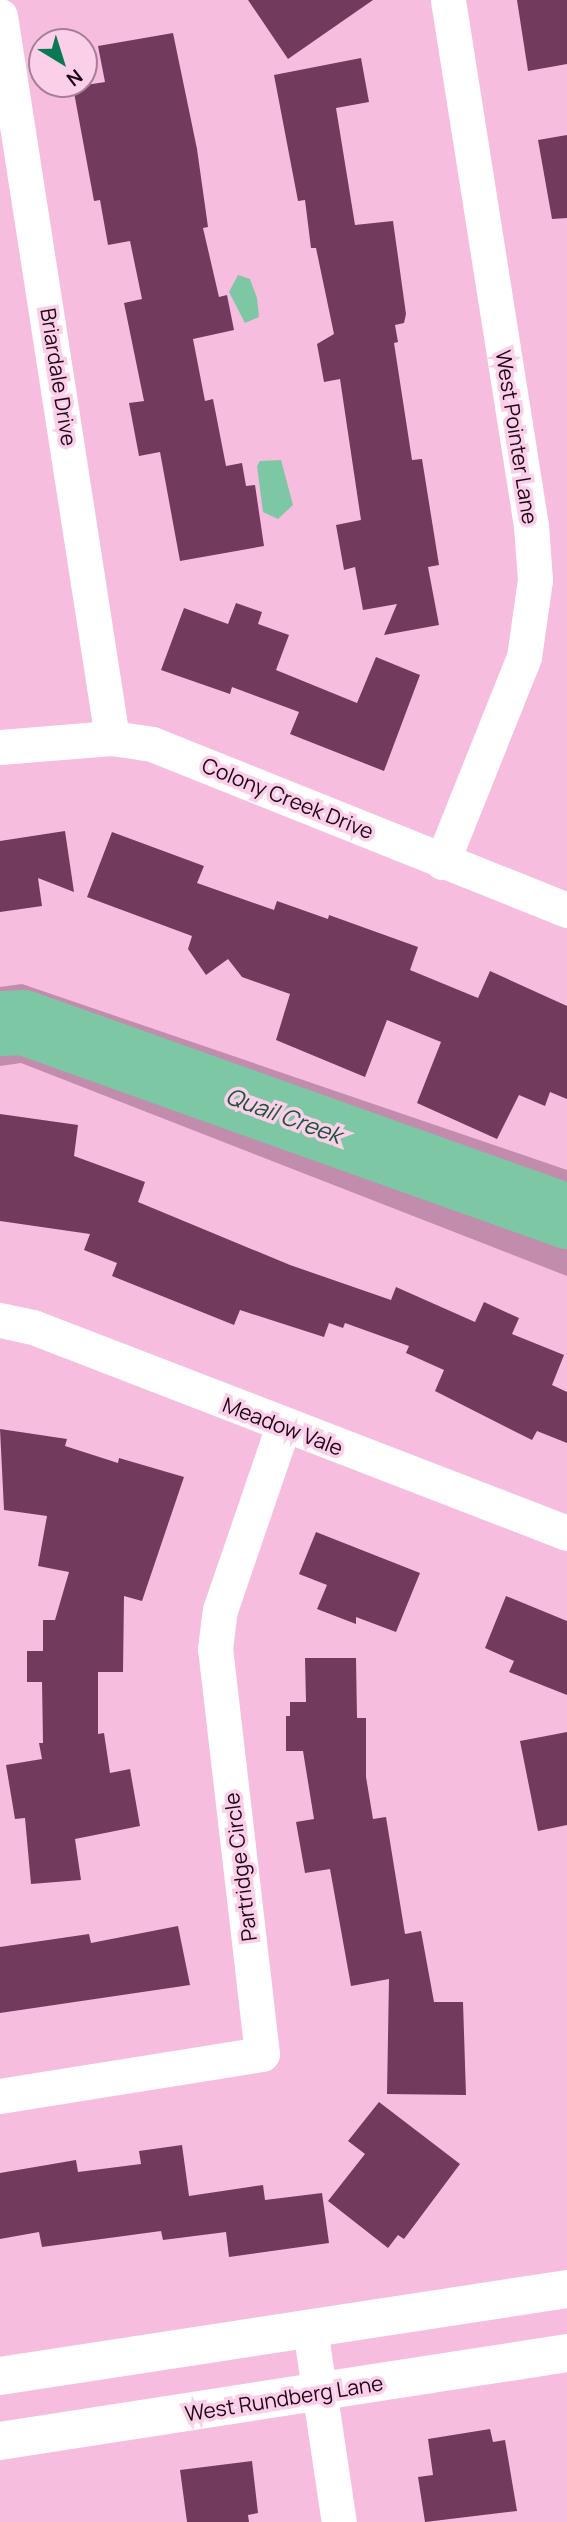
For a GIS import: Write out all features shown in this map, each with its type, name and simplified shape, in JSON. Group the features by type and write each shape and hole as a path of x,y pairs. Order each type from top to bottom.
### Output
{"main road":[{"path":"0,2376 567,2289"},
{"name":"West Rundberg Lane","path":"0,2441 567,2353"}],"street":[{"name":"West Pointer Lane","path":"442,862 524,657 534,580 529,512 448,0"},
{"name":"Briardale Drive","path":"0,16 112,738"},
{"name":"Colony Creek Drive","path":"0,747 112,738 152,744 567,910"},
{"name":"Meadow Vale","path":"0,1320 33,1327 283,1426 567,1533"},
{"name":"Partridge Circle","path":"0,2096 262,2053 215,1649 220,1610 283,1426"},
{"path":"310,2329 339,2522"}],"shaded area":[{"path":"238,275 250,279 257,298 259,317 245,323 229,292"},
{"path":"281,460 293,505 278,519 263,512 257,466 260,461"},
{"path":"22,984 567,1170 567,1276 21,1063 0,1066 0,987"}],"building":[{"path":"248,0 373,0 288,59"},
{"path":"517,0 567,0 567,64 528,71"},
{"path":"173,33 197,149 208,227 203,228 219,297 227,295 234,330 193,339 205,401 213,399 226,466 242,463 246,486 255,485 264,546 180,561 160,452 139,456 129,403 144,401 124,303 142,299 130,241 108,245 100,200 94,201 75,98 98,98 98,83 105,82 98,46"},
{"path":"361,58 369,102 336,108 355,225 393,221 406,314 404,323 395,325 398,342 394,343 412,460 422,459 439,565 428,567 439,625 384,635 397,604 363,610 355,567 344,570 336,525 361,520 340,379 324,382 317,344 334,334 316,248 311,248 305,200 298,201 274,75"},
{"path":"567,135 567,218 552,219 538,140"},
{"path":"236,603 262,612 258,624 289,635 276,670 357,703 376,657 420,675 384,771 290,734 299,712 232,687 230,694 161,670 184,608 228,624"},
{"path":"65,831 74,892 38,878 42,906 0,912 0,841"},
{"path":"112,832 204,866 197,883 274,910 277,901 328,919 329,915 418,947 410,970 478,998 490,971 567,1006 567,1099 550,1092 545,1106 519,1095 497,1139 417,1103 441,1042 387,1020 365,1077 276,1040 290,994 242,977 228,959 206,975 188,949 192,936 87,897"},
{"path":"0,1114 78,1125 74,1156 145,1182 138,1202 290,1265 391,1300 396,1287 475,1322 484,1302 519,1318 512,1334 564,1355 552,1385 567,1392 567,1443 537,1431 532,1440 435,1391 444,1370 406,1353 409,1346 345,1323 343,1328 329,1323 324,1337 240,1310 234,1325 112,1276 117,1263 84,1250 90,1234 0,1221"},
{"path":"0,1429 67,1439 65,1446 118,1463 119,1458 184,1477 142,1601 124,1596 123,1672 98,1672 98,1734 104,1733 110,1773 130,1769 140,1826 75,1839 81,1880 31,1884 25,1818 15,1819 6,1765 42,1759 39,1743 43,1743 42,1682 27,1682 27,1651 43,1651 43,1620 55,1620 69,1572 38,1566 47,1516 4,1510"},
{"path":"316,1532 420,1573 396,1632 356,1617 356,1624 317,1609 327,1585 299,1574"},
{"path":"506,1596 567,1621 567,1695 509,1672 514,1661 485,1648"},
{"path":"305,1658 356,1658 357,1718 366,1718 366,1777 373,1819 386,1817 405,1934 421,1931 434,2002 463,2002 466,2095 387,2094 389,1979 351,1986 330,1869 305,1873 296,1822 314,1819 303,1751 286,1751 286,1716 290,1716 290,1702 306,1702"},
{"path":"567,1732 567,1825 538,1831 520,1741"},
{"path":"178,1926 190,1985 0,2013 0,1947 89,1934 91,1943"},
{"path":"379,2102 460,2164 404,2239 398,2235 388,2248 328,2201 365,2154 348,2141"},
{"path":"182,2145 189,2196 263,2185 265,2200 322,2193 329,2243 229,2257 226,2232 163,2240 161,2231 42,2247 39,2232 0,2239 0,2173 76,2160 78,2172 141,2164 139,2151"},
{"path":"490,2429 493,2442 505,2440 517,2511 425,2522 418,2477 433,2475 428,2439"},
{"path":"252,2461 258,2513 248,2515 249,2522 187,2522 180,2470"}],"waterway":[{"name":"Quail Creek","path":"0,1023 23,1022 567,1216"}]}
